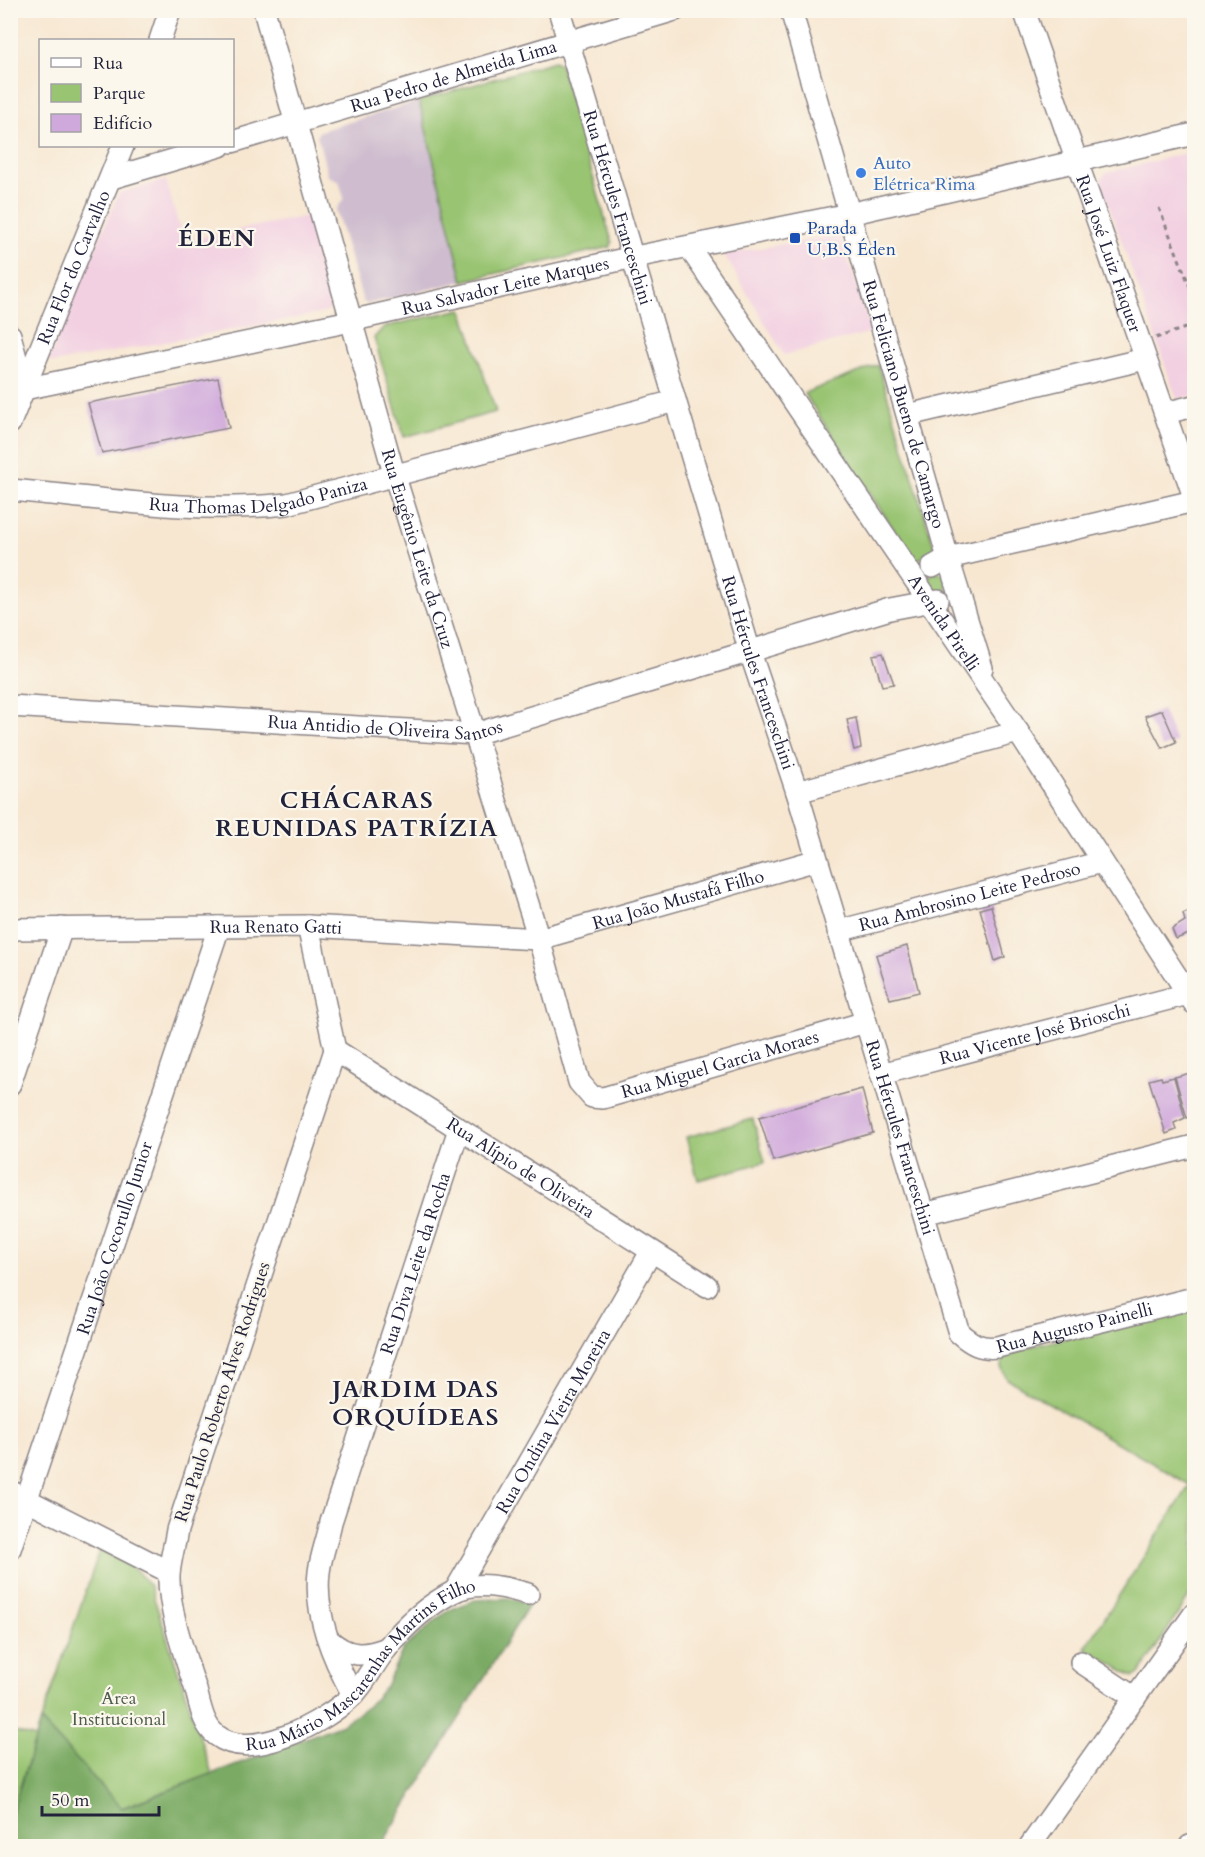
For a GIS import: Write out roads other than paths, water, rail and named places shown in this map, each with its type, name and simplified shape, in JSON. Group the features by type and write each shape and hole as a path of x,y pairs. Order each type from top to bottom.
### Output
{"street":[{"path":"160,39 170,10"},
{"name":"Rua Eugênio Leite da Cruz","path":"264,10 394,477 539,939 579,1082"},
{"name":"Rua Hércules Franceschini","path":"559,10 750,652 797,792 959,1333"},
{"name":"Rua Pedro de Almeida Lima","path":"234,141 567,40 675,10"},
{"name":"Rua Feliciano Bueno de Camargo","path":"791,10 908,415 933,581 990,692"},
{"name":"Rua José Luiz Flaquer","path":"1024,10 1194,499"},
{"name":"Rua Salvador Leite Marques","path":"24,389 352,321 632,258 849,214 1194,134"},
{"name":"Rua Flor do Carvalho","path":"10,423 112,178 123,147"},
{"path":"112,178 217,147"},
{"name":"Avenida Pirelli","path":"689,247 933,581 990,692 1191,998"},
{"path":"10,335 24,389"},
{"path":"908,415 1143,351"},
{"name":"Rua Thomas Delgado Paniza","path":"10,490 245,509 287,504 675,400"},
{"path":"1165,413 1194,406"},
{"path":"933,581 1194,499"},
{"name":"Rua Antidio de Oliveira Santos","path":"10,706 475,734 890,609 933,581"},
{"path":"797,792 1018,732"},
{"name":"Rua João Mustafá Filho","path":"539,939 817,860"},
{"name":"Rua Ambrosino Leite Pedroso","path":"838,931 1102,862"},
{"path":"10,1084 62,927"},
{"name":"Rua João Cocorullo Junior","path":"10,1549 19,1494 219,927"},
{"path":"308,927 335,1050"},
{"name":"Rua Renato Gatti","path":"10,929 308,927 539,939"},
{"name":"Rua Vicente José Brioschi","path":"881,1074 1191,998"},
{"name":"Rua Miguel Garcia Moraes","path":"579,1082 592,1097 603,1098 866,1022"},
{"name":"Rua Alípio de Oliveira","path":"335,1050 707,1286"},
{"name":"Rua Paulo Roberto Alves Rodrigues","path":"216,1735 206,1724 186,1659 170,1588 169,1572 177,1530 335,1050"},
{"name":"Rua Diva Leite da Rocha","path":"353,1695 336,1662 322,1618 319,1572 332,1522 459,1129"},
{"path":"924,1214 1194,1146"},
{"name":"Rua Ondina Vieira Moreira","path":"455,1591 651,1252"},
{"name":"Rua Augusto Painelli","path":"959,1333 972,1344 985,1348 996,1347 1194,1298"},
{"path":"19,1494 169,1572"},
{"name":"Rua Mário Mascarenhas Martins Filho","path":"478,1550 491,1574 506,1587"},
{"name":"Rua Mário Mascarenhas Martins Filho","path":"216,1735 243,1745 287,1735 323,1719 353,1695 387,1648 415,1620 455,1591 481,1585 506,1587 528,1594"},
{"path":"1030,1846 1194,1614"},
{"path":"329,1640 339,1649 352,1655 368,1655 387,1648"},
{"path":"1081,1662 1135,1698"},
{"path":"1190,1846 1194,1845"}],"place":[{"name":"Auto Elétrica Rima","path":"861,173"},
{"name":"Parada U,B.S Éden","path":"795,238"}],"district":[{"name":"ÉDEN","path":"217,238"},
{"name":"CHÁCARAS REUNIDAS PATRÍZIA","path":"357,814"},
{"name":"JARDIM DAS ORQUÍDEAS","path":"416,1403"}],"park label":[{"name":"Área Institucional","path":"119,1708"}]}
